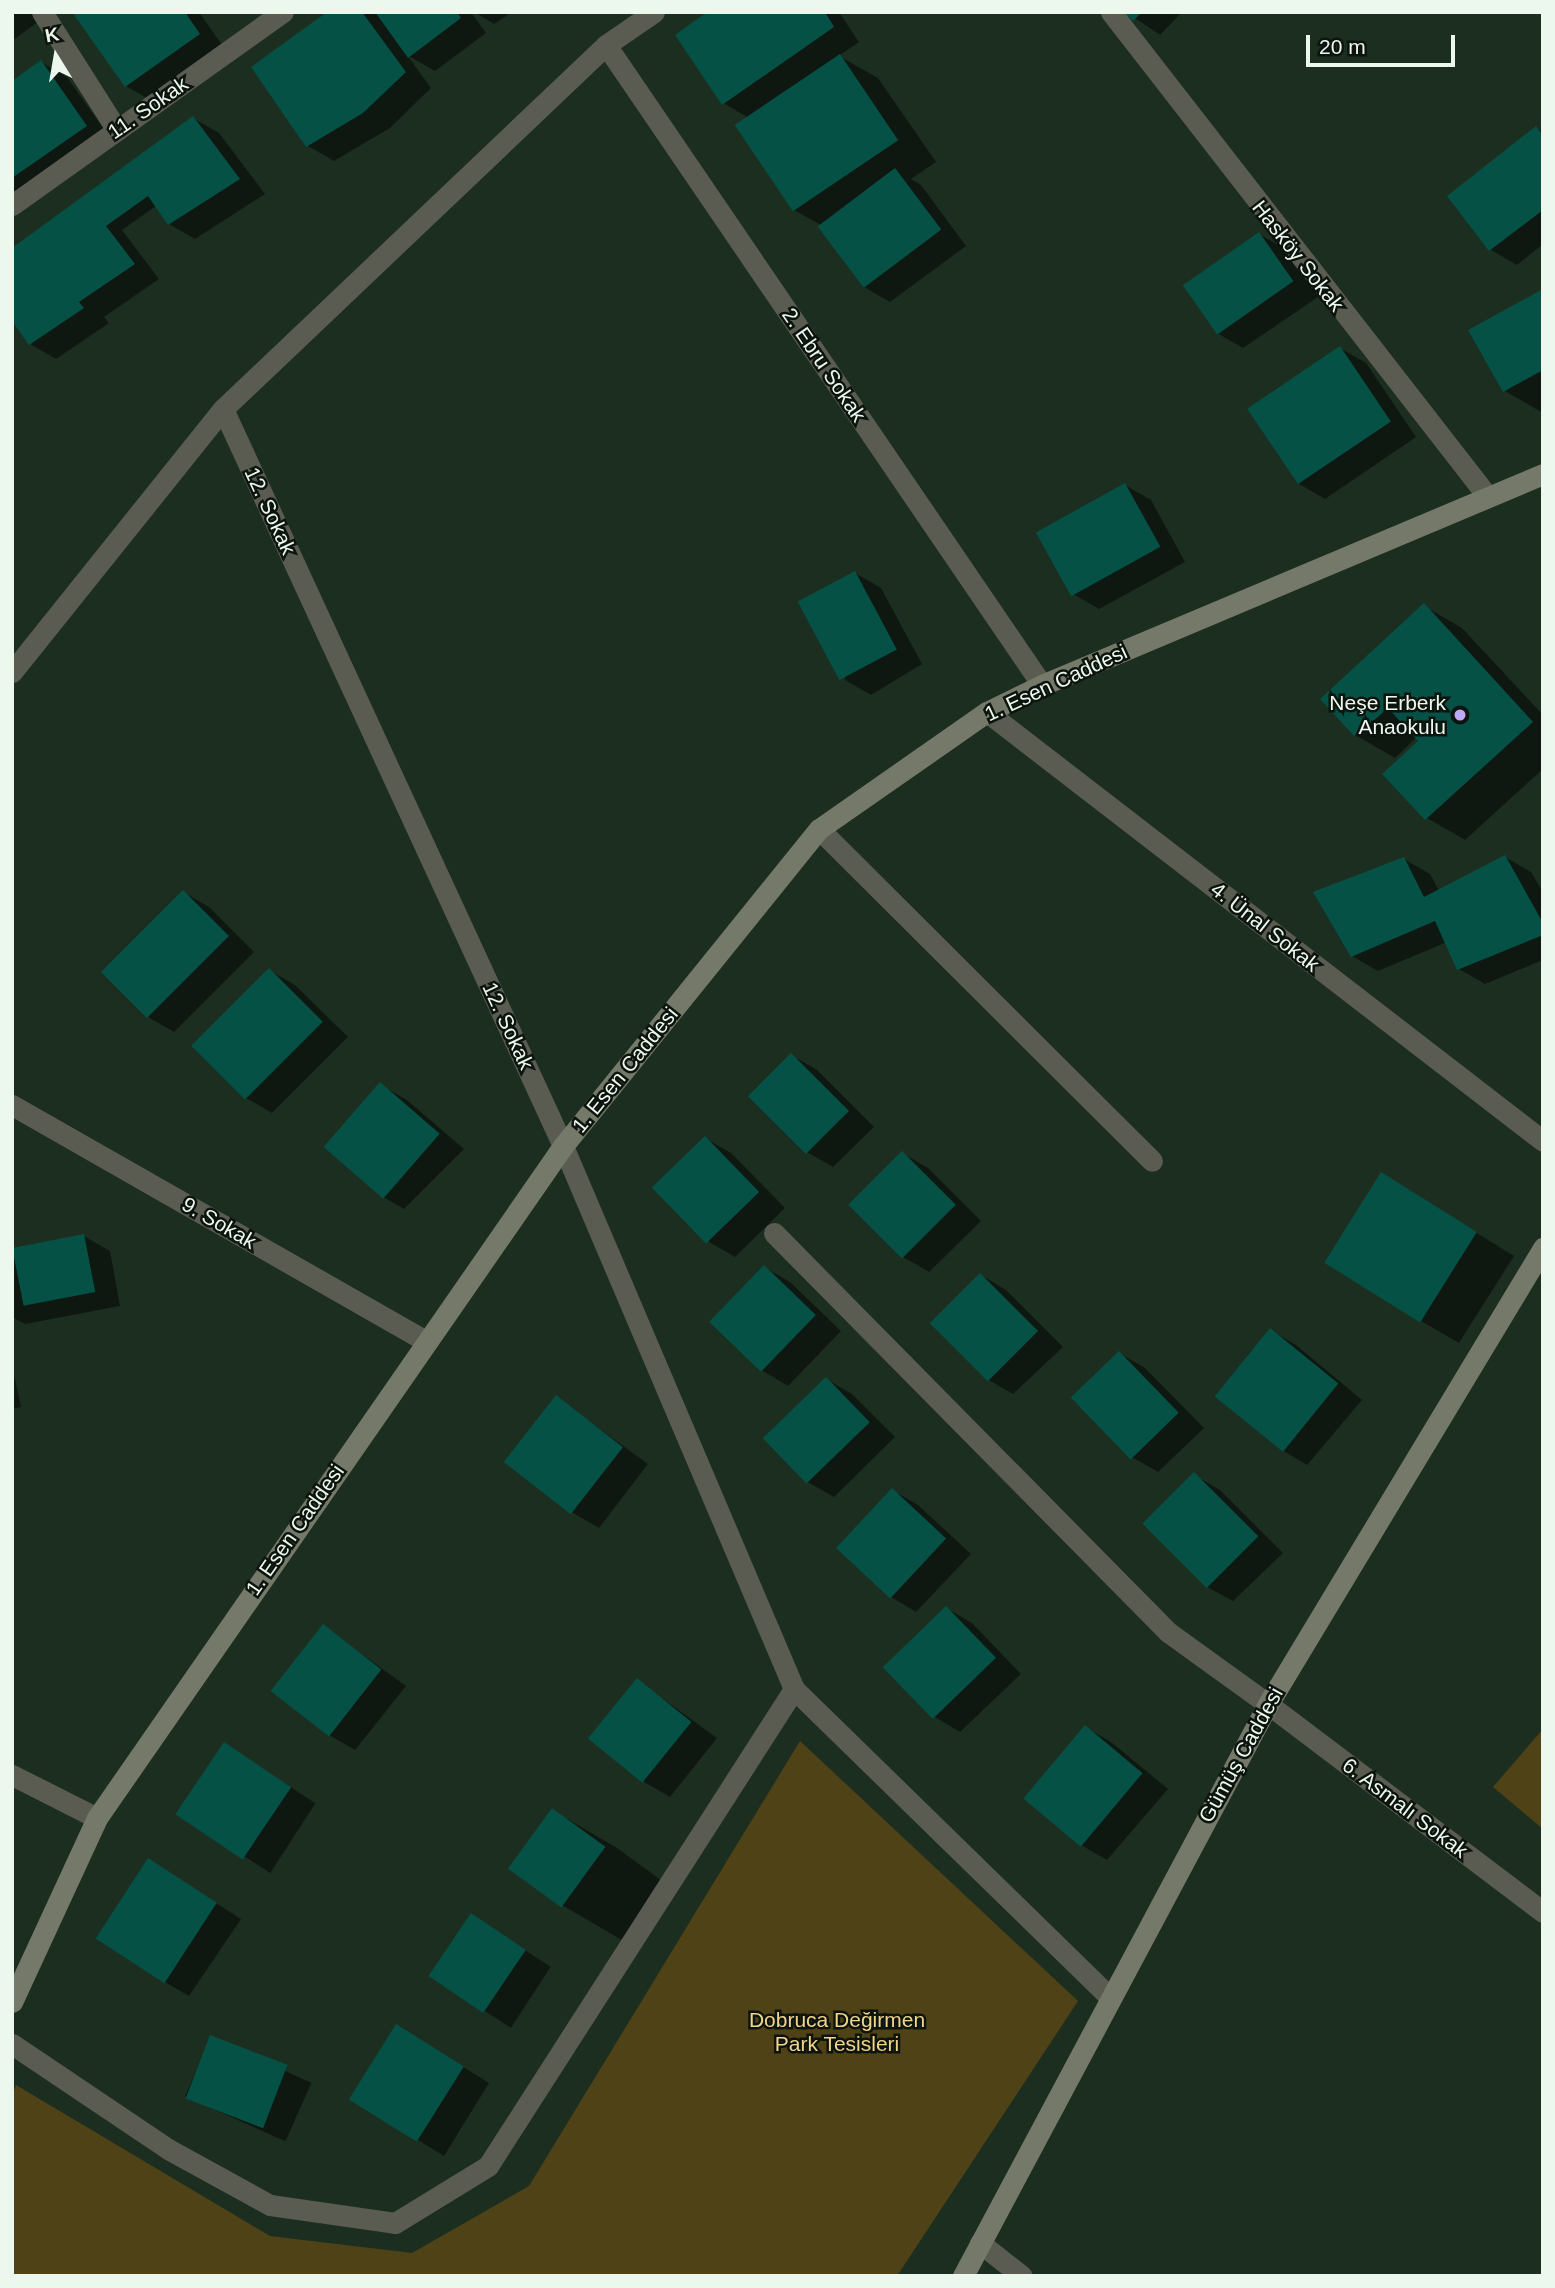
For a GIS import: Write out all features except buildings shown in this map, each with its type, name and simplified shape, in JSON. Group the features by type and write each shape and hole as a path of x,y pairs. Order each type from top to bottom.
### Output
{"street":[{"path":"42,12 117,130"},
{"name":"11. Sokak","path":"12,205 283,12"},
{"path":"12,672 223,409 606,45 654,12"},
{"name":"Hasköy Sokak","path":"1111,12 1488,497"},
{"name":"2. Ebru Sokak","path":"606,45 1042,685"},
{"name":"12. Sokak","path":"223,409 564,1146 794,1689"},
{"name":"1. Esen Caddesi","path":"12,2002 97,1818 425,1340 564,1146 820,829 988,712 1042,685 1543,474"},
{"name":"4. Ünal Sokak","path":"988,712 1543,1141"},
{"path":"820,829 1152,1161"},
{"name":"9. Sokak","path":"12,1105 425,1340"},
{"name":"6. Asmalı Sokak","path":"774,1233 1168,1632 1268,1704 1543,1913"},
{"name":"Gümüş Caddesi","path":"963,2276 1268,1704 1543,1248"},
{"path":"12,2044 168,2149 270,2205 396,2222 488,2166 794,1689 1110,1997"},
{"path":"12,1774 97,1818"},
{"path":"980,2243 1022,2276"}],"green space":[{"path":"1543,1729 1543,1829 1493,1787"},
{"name":"Dobruca Değirmen Park Tesisleri","path":"800,1741 1078,2001 897,2276 12,2276 12,2096 16,2085 270,2236 412,2253 529,2186"}],"place":[{"name":"Neşe Erberk Anaokulu","path":"1460,715"}]}
